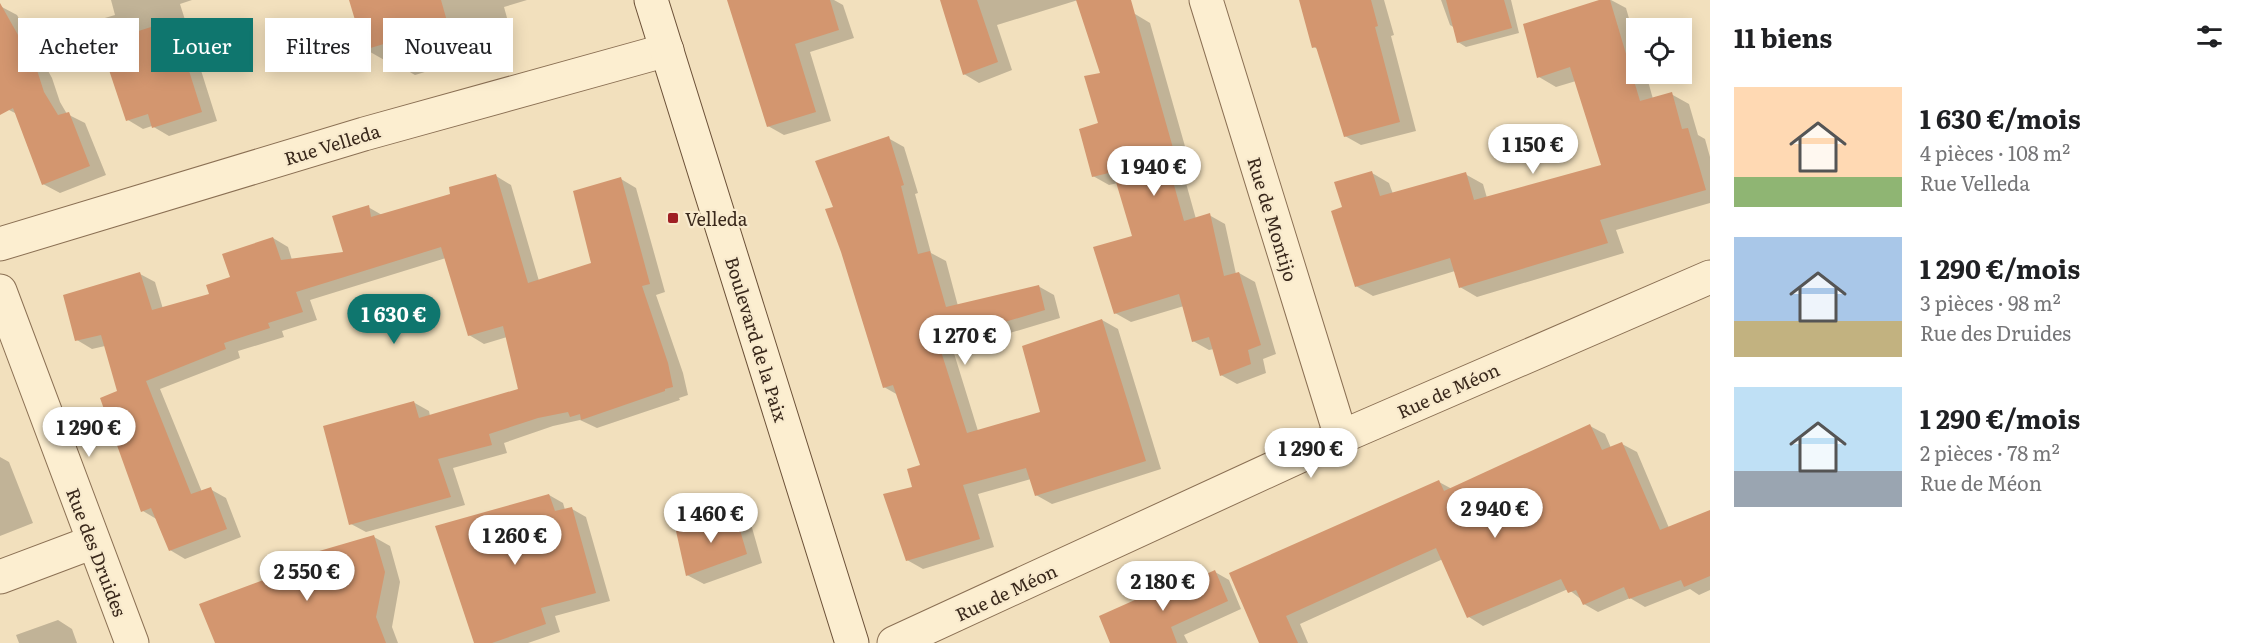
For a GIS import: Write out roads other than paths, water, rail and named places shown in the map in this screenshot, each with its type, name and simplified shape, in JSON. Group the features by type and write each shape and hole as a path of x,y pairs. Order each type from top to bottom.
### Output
{"street":[{"name":"Boulevard de la Paix","path":"651,0 852,643"},
{"name":"Rue de Montijo","path":"1206,0 1341,437"},
{"name":"Rue Velleda","path":"0,244 364,134 667,50"},
{"name":"Rue de Méon","path":"894,643 1341,437 1710,277"},
{"name":"Rue des Druides","path":"0,291 132,643"},
{"path":"0,577 93,542"}],"place":[{"name":"Velleda","path":"673,218"}]}
